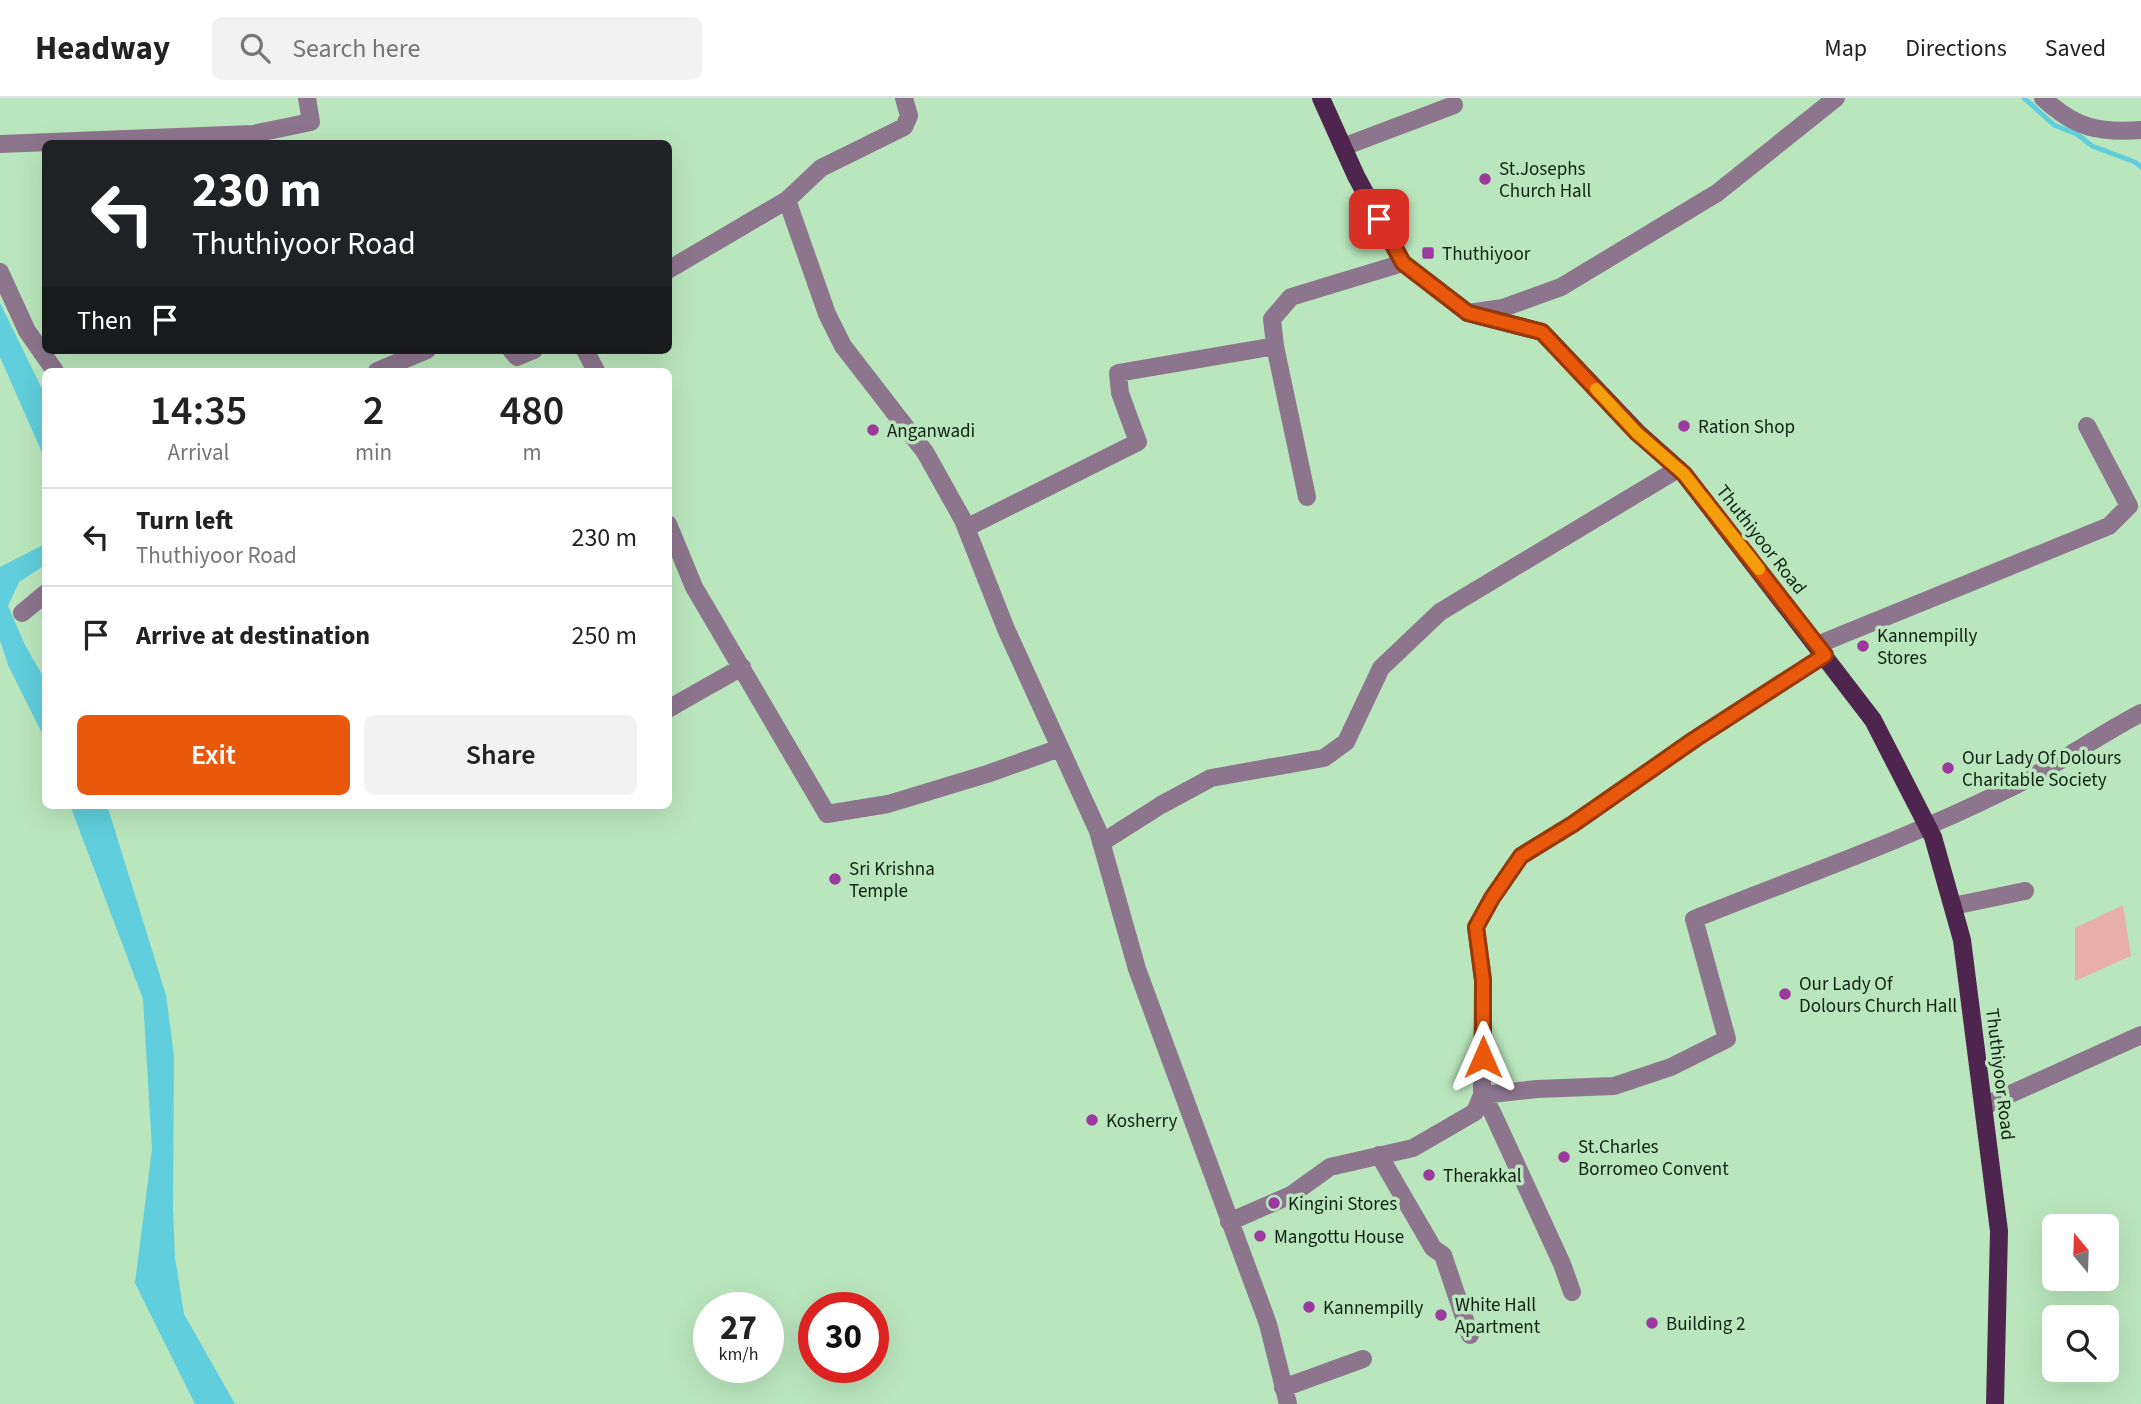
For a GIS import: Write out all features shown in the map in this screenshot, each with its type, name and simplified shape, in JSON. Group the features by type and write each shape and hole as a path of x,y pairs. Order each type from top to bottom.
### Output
{"main road":[{"name":"Thuthiyoor Road","path":"1321,98 1356,176 1403,263 1468,313 1542,332 1637,433 1678,468 1873,720 1928,827 1962,940 1999,1231 1995,1404"}],"street":[{"path":"101,140 253,134 311,122 307,98"},
{"path":"672,268 787,200 821,168 904,127 909,116 904,98"},
{"path":"1468,313 1503,308 1561,287 1717,193 1836,98"},
{"path":"2043,98 2072,122 2112,132 2141,130"},
{"path":"1343,147 1454,105"},
{"path":"0,144 42,142"},
{"path":"787,200 827,314 843,346 925,452 966,527 1006,629 1101,843 1138,969 1268,1324 1286,1396 1338,1377 1363,1359"},
{"path":"1307,498 1275,346 1272,319 1291,297 1403,263"},
{"path":"0,272 27,331 42,352"},
{"path":"966,527 1138,442 1119,393 1118,373 1275,346"},
{"path":"383,368 417,354"},
{"path":"1229,1222 1291,1195 1330,1167 1413,1148 1475,1112 1482,1096 1483,980 1476,927 1521,856 1573,824 1821,650 2109,526 2129,506 2087,426"},
{"path":"1101,843 1161,805 1211,778 1324,758 1346,742 1381,668 1440,612 1678,468"},
{"path":"672,534 694,587 827,814 888,804 987,774 1060,748"},
{"path":"22,613 42,596"},
{"path":"672,707 742,667"},
{"path":"1482,1096 1537,1089 1614,1086 1671,1067 1727,1039 1694,919 1928,827 2031,778 2141,713"},
{"path":"1953,906 2025,891"},
{"path":"1984,1106 2141,1035"},
{"path":"1482,1096 1492,1112 1572,1292"},
{"path":"1379,1156 1433,1248 1443,1255 1470,1335"}],"shaded area":[{"path":"2123,905 2131,956 2075,981 2075,928"}],"water":[{"path":"0,303 42,389 42,453 0,357"},
{"path":"42,546 42,567 19,582 8,606 42,675 42,733 8,665 0,640 0,567"},
{"path":"72,809 108,809 166,995 174,1056 175,1258 184,1314 235,1404 195,1404 135,1283 152,1149 143,999"}],"waterway":[{"path":"2024,98 2054,125 2077,134 2092,146 2135,162 2141,167"}],"slow traffic":[{"path":"1596,389 1637,433 1684,474 1759,569"}],"place":[{"name":"St.Josephs Church Hall","path":"1485,179"},
{"name":"Thuthiyoor","path":"1428,253"},
{"name":"Ration Shop","path":"1684,426"},
{"name":"Anganwadi","path":"873,430"},
{"name":"Kannempilly Stores","path":"1863,646"},
{"name":"Our Lady Of Dolours Charitable Society","path":"1948,768"},
{"name":"Sri Krishna Temple","path":"835,879"},
{"name":"Our Lady Of Dolours Church Hall","path":"1785,994"},
{"name":"Kosherry","path":"1092,1120"},
{"name":"St.Charles Borromeo Convent","path":"1564,1157"},
{"name":"Therakkal","path":"1429,1175"},
{"name":"Kingini Stores","path":"1274,1203"},
{"name":"Mangottu House","path":"1260,1236"},
{"name":"Kannempilly","path":"1309,1307"},
{"name":"White Hall Apartment","path":"1441,1315"},
{"name":"Building 2","path":"1652,1323"}],"route":[{"path":"1379,219 1403,263 1468,313 1542,332 1637,433 1684,474 1825,655 1521,856 1476,927 1483,980 1483,1057"}]}
